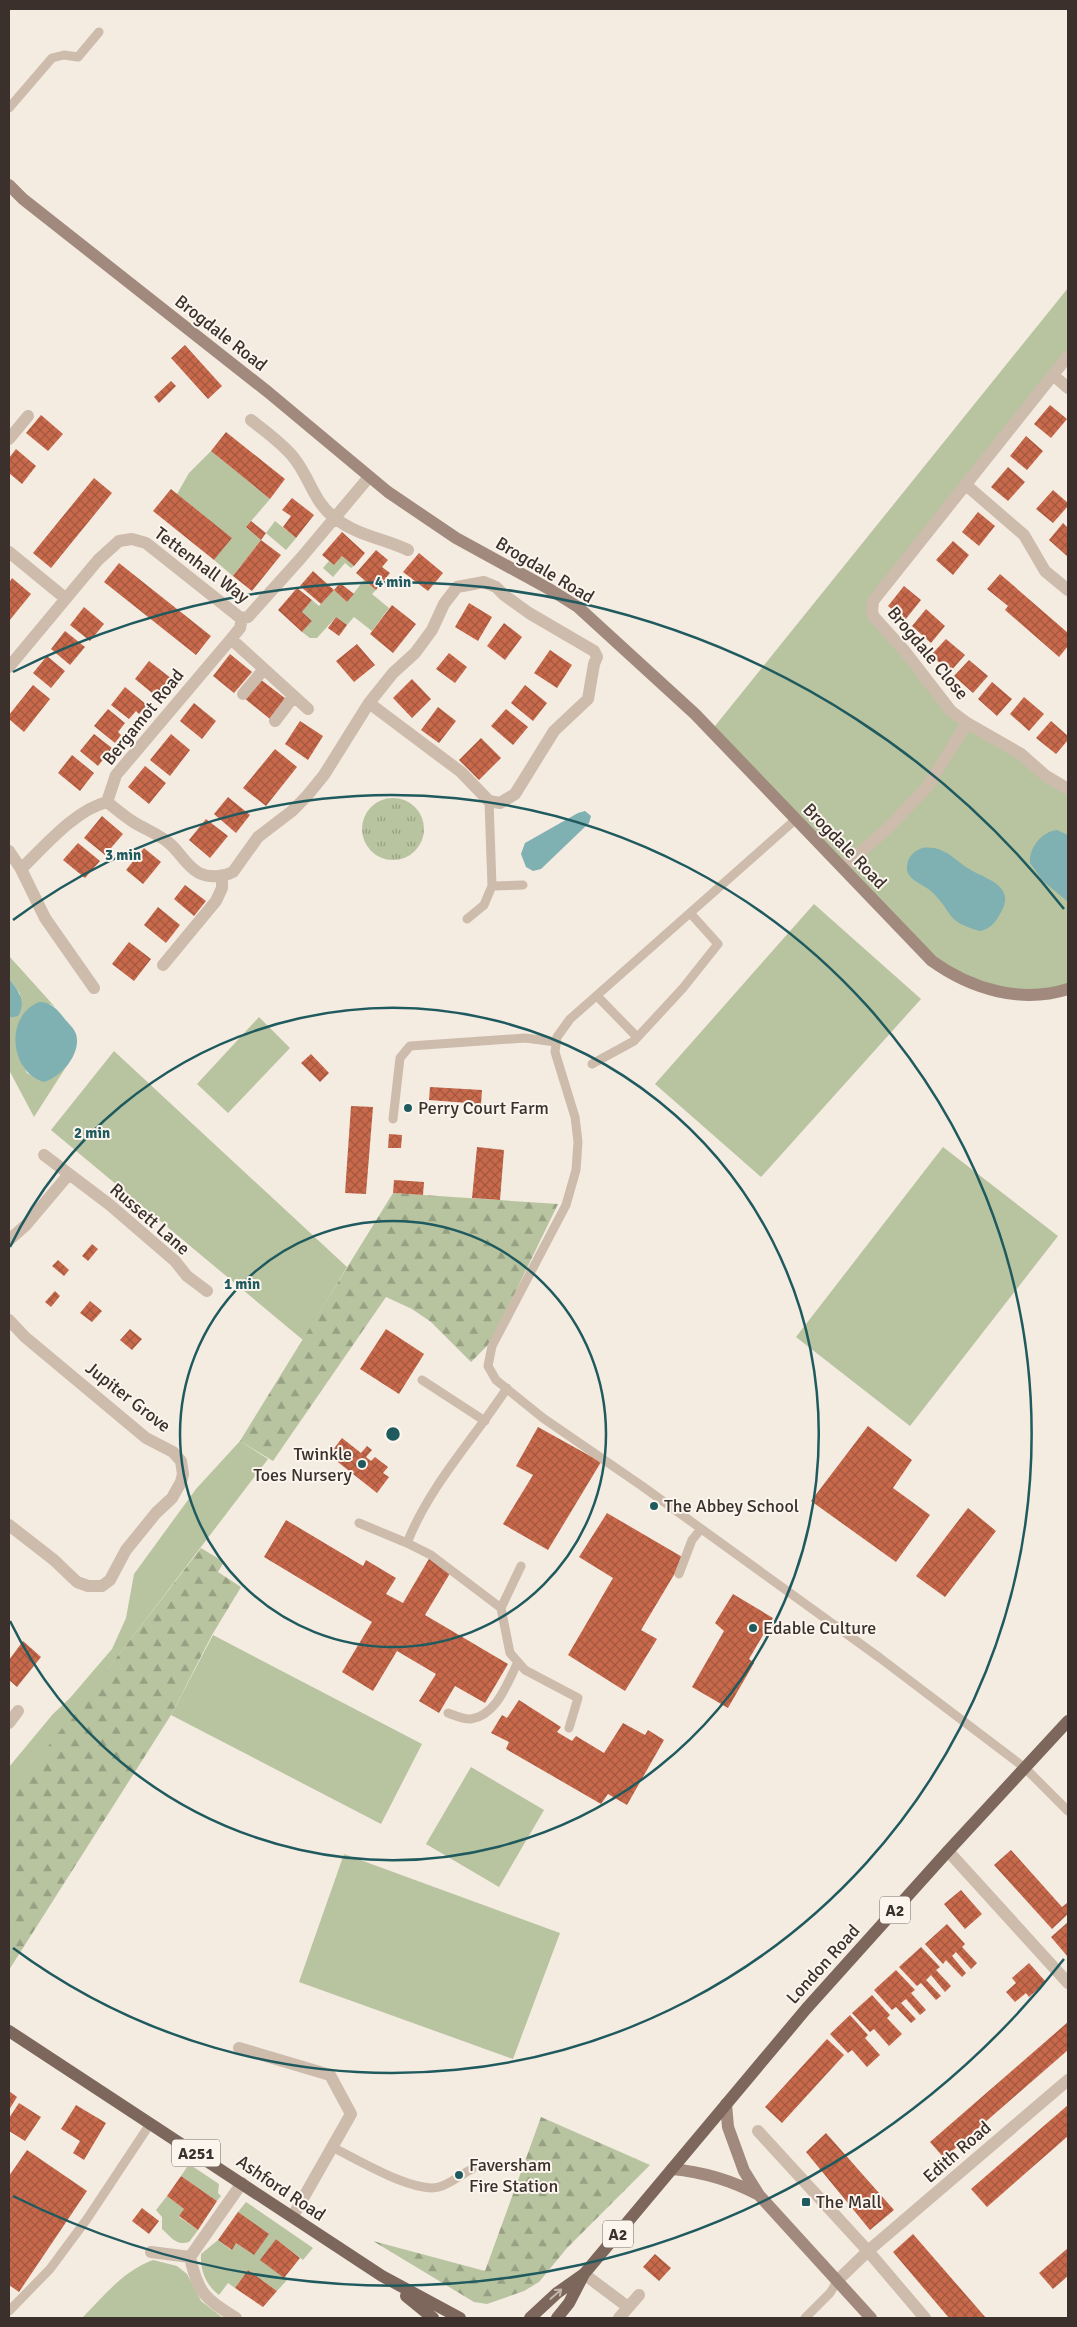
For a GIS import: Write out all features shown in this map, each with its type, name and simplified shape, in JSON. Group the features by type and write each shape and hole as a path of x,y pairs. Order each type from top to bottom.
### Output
{"main road":[{"name":"London Road","path":"672,2170 806,2009 1068,1721"},
{"name":"Ashford Road","path":"9,2031 382,2276 433,2318"},
{"name":"A2","path":"557,2318 569,2303 584,2274 672,2170"},
{"name":"A2","path":"530,2318 557,2293 584,2274"},
{"name":"Ashford Road","path":"382,2276 460,2318"}],"street":[{"name":"Brogdale Road","path":"9,185 23,199 268,392 369,477 456,538 551,590 578,607 695,714 917,948 932,961 957,978 993,991 1042,995 1068,988"},
{"name":"Brogdale Close","path":"843,868 889,827 927,787 967,723 944,704 903,649 874,617 873,601 1068,356"},
{"path":"1053,375 1068,388"},
{"path":"9,439 28,416"},
{"path":"251,420 294,458 320,503 335,519 354,530 390,541 408,550"},
{"name":"Tettenhall Way","path":"9,668 65,598 112,546 119,541 132,539 152,546 242,618 248,617 335,519 369,477"},
{"path":"966,485 1024,535 1045,571 1067,587"},
{"path":"9,552 65,598"},
{"path":"20,868 79,816 95,805 107,802 135,823 170,844 191,868 211,876 222,876 233,872 258,837 292,811 324,775 369,703 395,670 414,653 432,630 450,595 457,587 484,582 496,587 529,613 594,651 597,657 588,699 550,734 515,794 500,802 489,801 461,772 369,703"},
{"name":"Bergamot Road","path":"107,802 116,775 240,628 242,618"},
{"path":"231,639 308,709"},
{"path":"243,694 264,669"},
{"path":"275,721 294,696"},
{"path":"967,723 1021,754 1046,776 1068,789"},
{"path":"9,851 20,868 44,918 94,988"},
{"path":"163,965 216,901 222,888 222,876"},
{"name":"Russett Lane","path":"44,1155 166,1253 187,1276 207,1291"},
{"path":"9,1240 26,1225 69,1174"},
{"name":"Jupiter Grove","path":"9,1320 25,1337 146,1438 173,1452 181,1461 183,1469 181,1482 172,1498 156,1513 126,1550 110,1580 102,1586 88,1586 78,1582 54,1560 9,1525"},
{"path":"9,1723 18,1711"},
{"path":"948,1851 1068,1983"},
{"path":"239,2048 330,2075 351,2114 293,2216"},
{"name":"Edith Road","path":"868,2251 1068,2080"},
{"path":"726,2104 732,2136 744,2171 759,2195 871,2318"},
{"path":"758,2131 868,2251 925,2318"},
{"path":"672,2170 687,2171 724,2179 759,2195"},
{"path":"236,2318 215,2304 202,2292 194,2278 190,2257 242,2183"},
{"path":"838,2280 868,2251"},
{"path":"151,2252 190,2257"},
{"path":"584,2274 628,2307"},
{"path":"619,2318 639,2295"}],"lane":[{"path":"9,108 52,58 64,55 78,57 99,32"},
{"path":"467,919 484,905 492,886 489,801"},
{"path":"795,820 562,1028 556,1042 556,1060 575,1117 578,1142 576,1170 566,1205 492,1346 488,1366 496,1380 543,1418 880,1658 1025,1768 1068,1811"},
{"path":"492,886 523,885"},
{"path":"592,1064 634,1041 683,988 718,944 691,914"},
{"path":"597,996 638,1037"},
{"path":"393,1120 400,1058 410,1046 525,1038 556,1042"},
{"path":"422,1380 485,1421"},
{"path":"407,1543 417,1519 440,1481 507,1388"},
{"path":"358,1523 431,1555 501,1608"},
{"path":"679,1574 692,1540 701,1529"},
{"path":"521,1566 501,1608 510,1653 525,1670 578,1698 569,1728"},
{"path":"448,1713 470,1719 486,1713 497,1702 518,1662"},
{"path":"9,2311 50,2269 87,2219 150,2124"},
{"path":"332,2147 412,2186 428,2189 440,2187 472,2169"},
{"path":"806,2318 830,2293 838,2280"}],"green space":[{"path":"1068,288 1068,356 872,606 944,703 1068,789 1068,989 1042,995 957,978 711,731"},
{"path":"211,451 270,499 246,527 261,540 233,576 214,560 232,538 177,494 189,473"},
{"path":"275,521 296,538 286,550 266,533"},
{"path":"342,556 354,566 351,568 345,563 333,577 323,568 329,561 334,565"},
{"path":"364,580 376,590 372,594 389,608 372,631 354,617 347,625 336,617 317,638 310,638 302,632 312,621 302,612 312,600 319,606 334,590 347,602"},
{"path":"393,798 405,800 415,807 422,817 424,829 422,841 415,851 405,858 393,860 381,858 371,851 364,841 362,829 364,817 371,807 381,800"},
{"path":"814,904 921,999 761,1177 655,1084"},
{"path":"9,956 55,1007 50,1004 17,1052 27,1073 43,1082 64,1068 75,1053 34,1117 9,1070 9,1018 11,1018 20,994 9,978"},
{"path":"259,1017 290,1048 228,1113 197,1084"},
{"path":"114,1051 347,1267 303,1340 51,1130"},
{"path":"943,1147 1058,1236 910,1426 796,1337"},
{"path":"393,1193 558,1204 491,1342 471,1362 431,1322 412,1309 386,1297 273,1461 240,1441"},
{"path":"240,1441 268,1459 9,1799 9,1767 53,1714 70,1698 112,1649 126,1618 134,1574 196,1489"},
{"path":"201,1548 224,1562 218,1572 241,1587 212,1635 171,1715 9,1970 9,1797"},
{"path":"213,1635 422,1744 381,1824 171,1715"},
{"path":"471,1767 544,1810 499,1887 426,1844"},
{"path":"344,1854 560,1933 513,2059 299,1982"},
{"path":"541,2117 650,2165 567,2248 539,2282 524,2291 487,2304 474,2302 373,2241 485,2271"},
{"path":"189,2164 219,2184 218,2193 221,2196 217,2201 181,2176"},
{"path":"167,2196 184,2209 179,2217 198,2230 189,2242 177,2242 162,2229 162,2217 156,2210"},
{"path":"246,2202 313,2248 303,2260 276,2239 261,2260 287,2280 277,2291 248,2270 235,2288 228,2283 219,2295 205,2277 201,2254 218,2240 231,2250 236,2243 254,2255 238,2212"},
{"path":"153,2260 177,2266 187,2274 201,2301 223,2318 82,2318 123,2277"}],"water":[{"path":"585,811 591,816 589,823 541,869 533,871 526,867 521,854 525,843 578,813"},
{"path":"1057,830 1068,835 1068,902 1043,881 1030,863 1034,846 1041,837"},
{"path":"922,848 936,849 948,854 969,869 992,881 1003,890 1004,904 992,925 980,931 960,924 951,916 932,892 910,877 907,867 910,856"},
{"path":"9,978 20,996 22,1006 18,1016 9,1018"},
{"path":"39,1002 50,1005 59,1012 74,1030 77,1041 76,1049 68,1064 57,1075 43,1082 32,1076 23,1066 18,1055 16,1043 16,1030 20,1019 28,1009"}],"building":[{"path":"185,345 222,386 208,399 171,358"},
{"path":"171,381 176,386 159,403 154,397"},
{"path":"1050,405 1067,419 1051,438 1034,424"},
{"path":"41,415 63,434 48,451 26,433"},
{"path":"226,432 285,479 270,499 211,451"},
{"path":"1026,436 1043,451 1027,470 1010,456"},
{"path":"16,449 36,466 22,484 9,473 9,458"},
{"path":"1008,467 1025,482 1008,501 991,487"},
{"path":"94,478 112,493 51,568 33,553"},
{"path":"171,489 232,538 214,560 153,511"},
{"path":"1053,490 1068,503 1068,506 1053,523 1036,509"},
{"path":"292,498 314,515 296,538 283,527 291,516 282,510"},
{"path":"978,512 995,526 979,546 962,532"},
{"path":"251,521 266,533 261,540 246,527"},
{"path":"1063,523 1068,528 1068,557 1049,540"},
{"path":"342,532 365,553 354,566 342,556 334,565 322,555"},
{"path":"261,540 281,555 252,591 233,576"},
{"path":"953,541 969,555 953,575 936,560"},
{"path":"376,550 388,560 382,567 390,573 376,590 356,573"},
{"path":"419,553 443,573 428,591 403,572"},
{"path":"119,563 211,636 196,655 104,582"},
{"path":"313,571 334,590 321,604 300,586"},
{"path":"1000,574 1068,633 1068,646 1059,657 1005,610 1008,606 987,589"},
{"path":"12,578 31,594 9,621 9,583"},
{"path":"340,583 354,594 347,602 334,590"},
{"path":"904,586 921,600 905,620 888,606"},
{"path":"297,588 312,600 302,612 312,621 302,632 278,610"},
{"path":"469,603 492,617 478,641 455,627"},
{"path":"392,605 416,624 393,653 370,634"},
{"path":"84,607 104,624 90,641 70,625"},
{"path":"926,609 945,626 931,643 912,626"},
{"path":"336,617 347,625 339,636 328,628"},
{"path":"504,623 522,637 505,660 487,646"},
{"path":"65,631 85,647 70,665 51,649"},
{"path":"946,639 965,655 950,672 931,655"},
{"path":"357,644 375,665 354,682 336,661"},
{"path":"550,650 572,665 557,688 534,673"},
{"path":"449,653 467,667 455,683 436,669"},
{"path":"230,654 252,672 234,693 213,676"},
{"path":"47,656 65,671 51,688 33,673"},
{"path":"969,660 988,676 973,693 954,676"},
{"path":"149,661 172,679 157,697 135,679"},
{"path":"260,679 286,699 270,719 244,698"},
{"path":"412,679 431,699 412,718 393,698"},
{"path":"992,682 1012,699 997,716 978,699"},
{"path":"33,685 50,699 24,732 9,719 9,715"},
{"path":"525,685 547,703 533,721 511,703"},
{"path":"125,687 147,705 139,714 136,711 129,719 111,705"},
{"path":"1024,697 1044,714 1029,731 1010,714"},
{"path":"194,703 216,721 202,739 180,721"},
{"path":"438,707 456,721 439,743 421,730"},
{"path":"108,709 125,723 118,732 121,735 115,743 94,726"},
{"path":"506,709 528,727 513,745 491,726"},
{"path":"300,721 323,736 308,760 285,744"},
{"path":"1051,721 1068,736 1068,740 1056,754 1036,738"},
{"path":"94,734 112,748 98,766 80,751"},
{"path":"171,734 190,750 170,776 150,760"},
{"path":"481,738 501,758 479,780 459,760"},
{"path":"275,749 297,767 266,806 243,788"},
{"path":"72,755 94,773 80,791 58,773"},
{"path":"145,766 166,783 149,804 128,787"},
{"path":"228,797 250,815 236,833 214,814"},
{"path":"102,816 123,834 105,855 84,838"},
{"path":"206,819 228,836 210,858 189,840"},
{"path":"78,843 100,861 85,878 63,860"},
{"path":"144,848 161,862 143,884 126,870"},
{"path":"185,885 206,901 194,916 174,899"},
{"path":"158,907 180,925 166,943 144,925"},
{"path":"129,942 151,959 134,981 112,964"},
{"path":"311,1054 329,1073 320,1082 301,1063"},
{"path":"430,1087 482,1090 481,1104 429,1100"},
{"path":"351,1106 373,1107 366,1194 345,1193"},
{"path":"389,1134 402,1135 401,1148 388,1148"},
{"path":"477,1147 504,1150 500,1200 472,1198"},
{"path":"394,1180 424,1182 423,1195 393,1193"},
{"path":"92,1244 98,1249 88,1261 82,1256"},
{"path":"58,1260 69,1270 64,1276 52,1266"},
{"path":"55,1291 60,1296 51,1307 45,1302"},
{"path":"90,1301 102,1311 92,1322 80,1313"},
{"path":"130,1329 142,1339 132,1350 120,1340"},
{"path":"386,1329 424,1354 399,1394 360,1369"},
{"path":"868,1426 912,1460 893,1488 930,1515 896,1562 811,1501"},
{"path":"538,1427 601,1462 548,1550 503,1524 533,1475 516,1466"},
{"name":"Twinkle Toes Nursery","path":"342,1438 361,1453 367,1446 372,1450 366,1457 371,1461 375,1457 388,1467 383,1473 389,1477 377,1493 329,1455"},
{"path":"968,1508 996,1531 945,1597 916,1576"},
{"path":"607,1513 684,1558 641,1630 657,1639 625,1691 568,1655 613,1578 579,1557"},
{"path":"286,1520 363,1566 366,1560 396,1578 386,1594 403,1603 430,1557 452,1570 425,1615 508,1664 485,1703 455,1686 439,1713 419,1701 436,1674 397,1651 373,1691 342,1672 372,1622 264,1557"},
{"path":"733,1594 773,1618 749,1659 754,1663 728,1708 692,1687 724,1631 715,1623"},
{"path":"23,1641 41,1657 17,1687 9,1680 9,1660"},
{"path":"519,1700 561,1727 557,1732 572,1741 576,1736 604,1753 623,1723 645,1735 648,1730 664,1740 627,1805 608,1794 601,1804 506,1749 509,1742 491,1733 502,1715 507,1718"},
{"path":"1011,1850 1062,1907 1068,1904 1068,1914 1052,1929 994,1865"},
{"path":"961,1890 982,1914 965,1929 944,1904"},
{"path":"1068,1922 1068,1957 1051,1937"},
{"path":"947,1924 965,1944 962,1947 977,1963 971,1969 956,1952 952,1956 966,1973 962,1977 946,1960 943,1964 925,1944"},
{"path":"921,1947 940,1967 936,1970 951,1986 945,1992 931,1975 926,1980 941,1996 936,2000 921,1983 917,1986 899,1967"},
{"path":"1029,1963 1046,1982 1029,1997 1026,1993 1015,2002 1006,1992 1016,1983 1012,1978"},
{"path":"896,1970 915,1990 911,1993 926,2010 920,2015 906,1999 901,2003 916,2019 911,2023 896,2007 892,2010 874,1990"},
{"path":"872,1995 890,2015 887,2018 902,2034 889,2046 874,2029 870,2032 852,2013"},
{"path":"850,2015 868,2035 865,2038 880,2055 867,2067 852,2050 848,2053 830,2034"},
{"path":"1068,2022 1068,2050 944,2158 930,2142"},
{"path":"827,2039 844,2055 782,2123 765,2107"},
{"path":"9,2091 17,2097 9,2110"},
{"path":"19,2103 41,2117 25,2141 9,2131 9,2118"},
{"path":"76,2105 106,2123 84,2160 73,2153 80,2141 61,2129"},
{"path":"1068,2105 1068,2136 987,2207 971,2189"},
{"path":"826,2133 894,2210 870,2230 806,2152"},
{"path":"27,2150 87,2191 19,2292 9,2285 9,2176"},
{"path":"181,2176 217,2201 198,2230 179,2216 184,2209 167,2196"},
{"path":"142,2208 159,2221 149,2234 132,2221"},
{"path":"238,2212 269,2234 254,2255 236,2243 232,2250 218,2240"},
{"path":"913,2234 986,2318 949,2318 893,2252"},
{"path":"276,2239 300,2258 284,2278 260,2260"},
{"path":"1068,2248 1068,2276 1053,2289 1039,2273"},
{"path":"655,2254 671,2268 659,2281 643,2267"},
{"path":"248,2270 277,2291 263,2307 235,2288"}],"place":[{"name":"Perry Court Farm","path":"408,1108"},
{"name":"Twinkle Toes Nursery","path":"362,1464"},
{"name":"The Abbey School","path":"654,1506"},
{"name":"Edable Culture","path":"753,1628"},
{"name":"Faversham Fire Station","path":"459,2175"},
{"name":"The Mall","path":"806,2202"}]}
